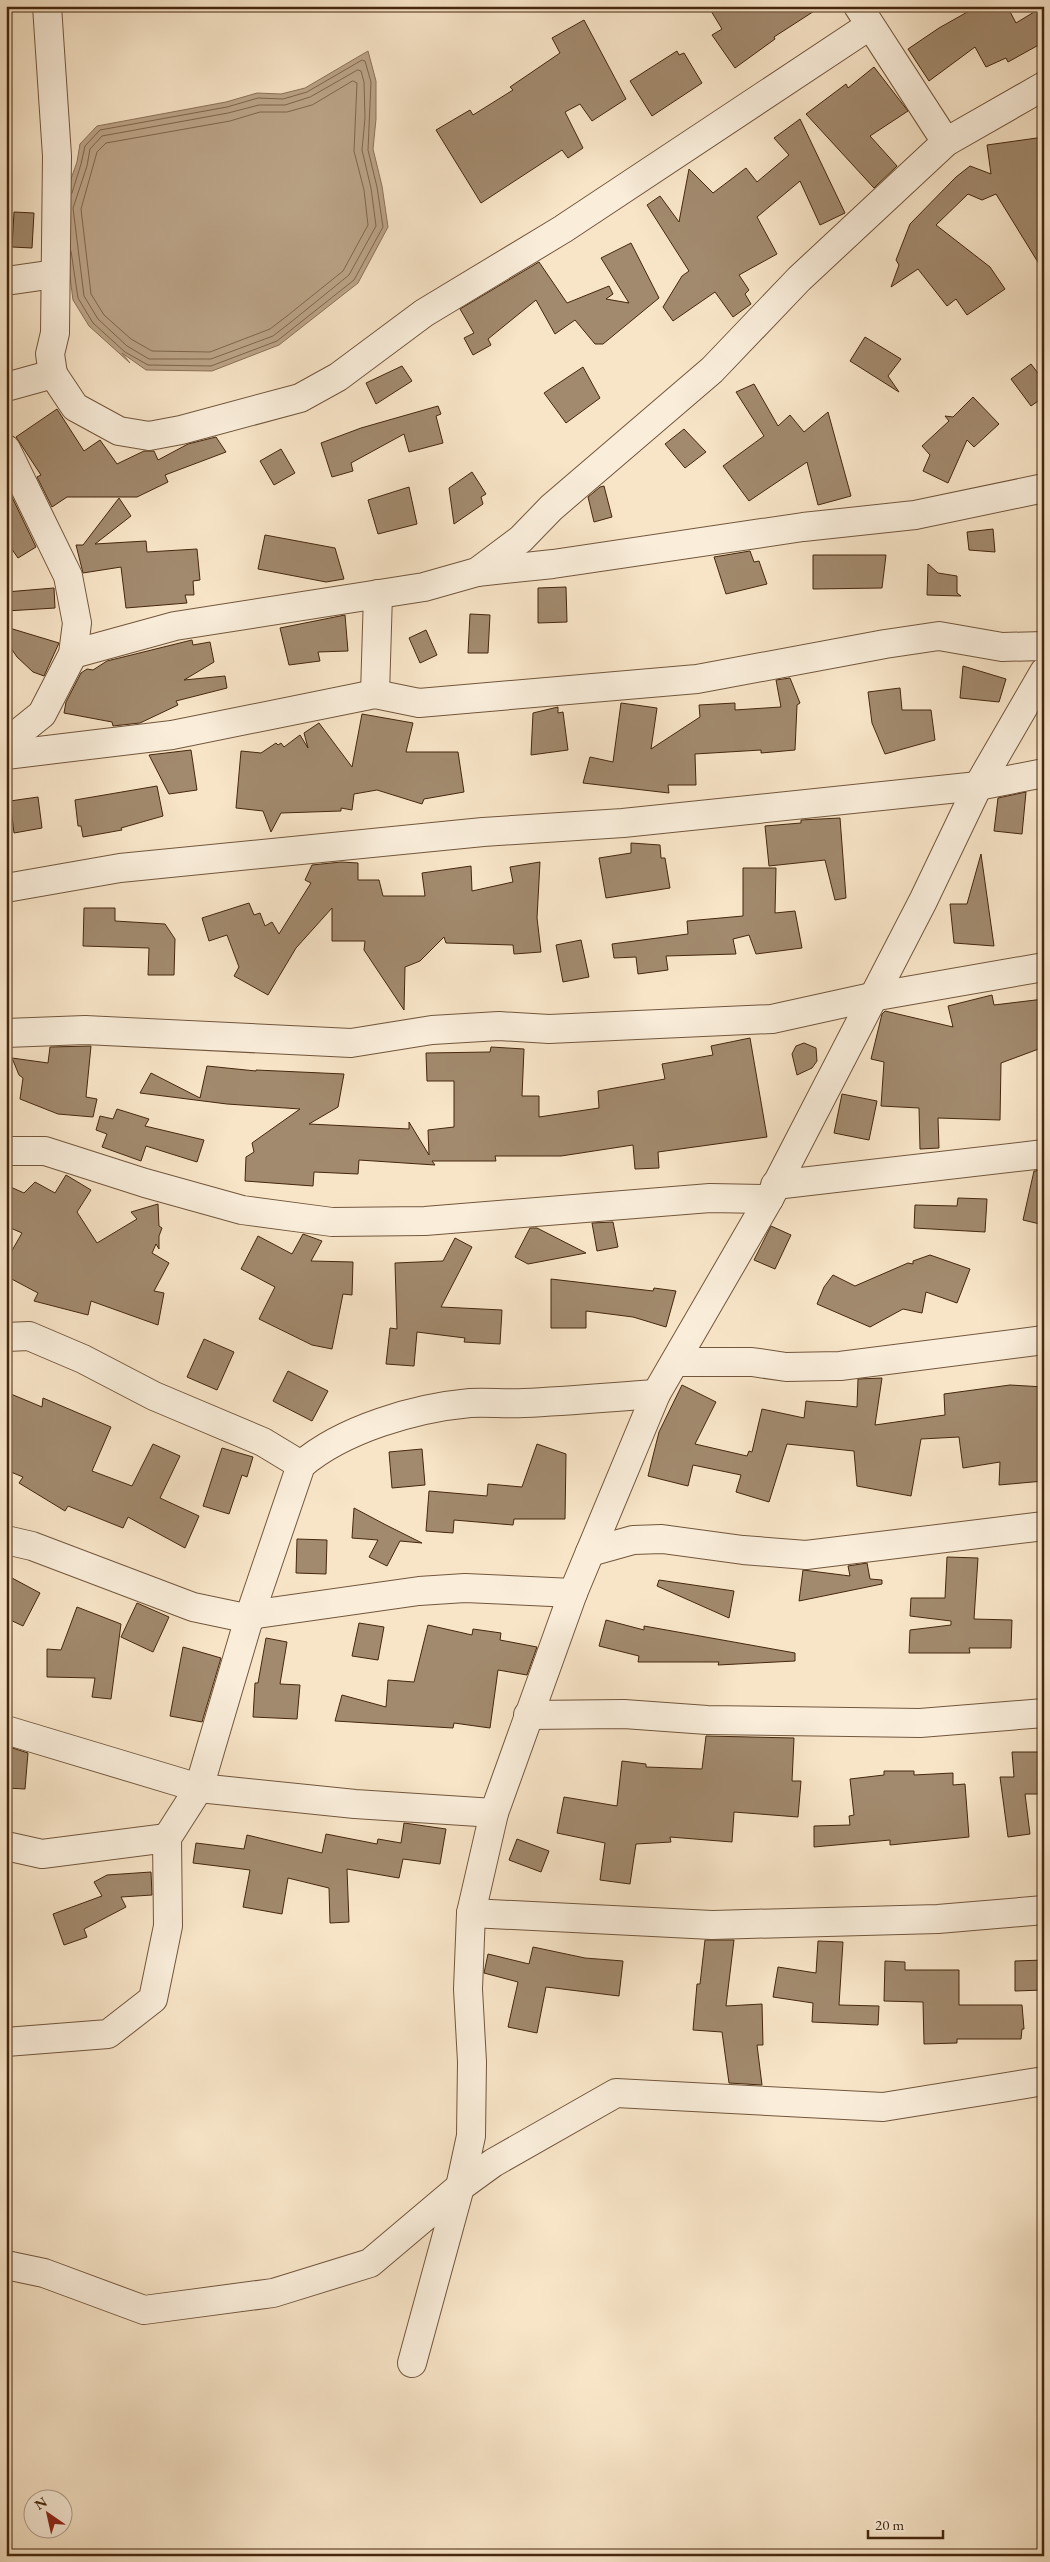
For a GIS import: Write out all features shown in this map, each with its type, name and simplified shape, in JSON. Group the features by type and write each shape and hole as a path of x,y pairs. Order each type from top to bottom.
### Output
{"street":[{"path":"46,6 57,156 55,333 50,354 53,374 75,407 119,431 149,436 199,426 300,398 338,377 424,313 563,229 864,16 946,142"},
{"path":"477,572 521,539 551,508 712,370 799,279 946,142 1044,86"},
{"path":"6,281 55,274"},
{"path":"6,386 53,374"},
{"path":"6,449 68,576 78,624 73,654 42,714 6,743"},
{"path":"73,654 175,626 424,587 477,572 553,564 803,527 915,515 1044,488"},
{"path":"375,694 378,594"},
{"path":"6,754 172,736 375,694 419,703 697,679 885,644 939,636 1002,647 1044,646"},
{"path":"412,2363 460,2187 471,2136 472,2105 468,1989 471,1913 494,1813 573,1594 656,1394 772,1192 923,901 978,786 1044,672"},
{"path":"6,888 120,868 483,832 623,823 978,786 1044,773"},
{"path":"6,1033 85,1030 352,1043 432,1030 461,1028 499,1026 549,1029 772,1020 872,997 1044,967"},
{"path":"6,1151 45,1151 145,1183 242,1210 332,1222 425,1221 710,1198 772,1192 1044,1154"},
{"path":"6,1337 29,1336 83,1359 154,1396 263,1442 302,1465"},
{"path":"676,1362 752,1362 786,1367 840,1366 1044,1340"},
{"path":"6,2042 108,2034 153,1999 168,1926 167,1838 198,1788 250,1617 302,1465 319,1450 354,1432 406,1415 470,1404 522,1403 656,1394"},
{"path":"590,1552 633,1540 662,1539 742,1550 806,1555 1044,1526"},
{"path":"6,1540 32,1546 193,1607 250,1617 419,1591 465,1588 573,1594"},
{"path":"528,1715 624,1714 707,1720 920,1723 1044,1713"},
{"path":"6,1730 198,1788 355,1804 494,1813"},
{"path":"6,1846 42,1854 167,1838"},
{"path":"471,1913 722,1925 938,1919 1044,1910"},
{"path":"6,2265 44,2272 144,2310 273,2293 370,2263 460,2187 493,2163 616,2093 883,2107 1044,2081"}],"water":[{"path":"368,51 376,81 376,119 373,149 382,186 388,227 358,283 279,345 212,371 146,370 122,353 130,363 89,326 73,300 61,207 77,162 80,144 97,126 226,102 257,93 281,94 305,88"}],"building":[{"path":"708,6 822,6 774,37 775,39 735,68 712,35 722,29"},
{"path":"978,6 1007,6 1016,23 1044,6 1044,42 1008,62 1006,58 986,67 975,47 929,81 908,49 939,28"},
{"path":"584,20 626,99 592,121 580,104 565,112 583,148 568,158 562,150 481,203 436,130 470,110 473,115 513,90 510,87 560,53 552,38"},
{"path":"677,51 679,55 684,53 702,83 652,116 630,81"},
{"path":"874,67 908,111 870,136 897,166 874,188 806,114 846,84 848,88"},
{"path":"800,119 845,213 820,225 800,181 757,217 777,254 739,275 749,290 745,294 751,304 733,317 715,292 673,321 663,307 682,276 689,271 647,205 660,196 679,222 689,169 713,193 746,168 757,182 789,155 774,138"},
{"path":"1044,137 1044,272 996,194 982,200 968,194 936,225 990,267 1005,289 967,315 956,299 947,306 918,269 891,287 899,265 896,260 910,224 956,177 970,166 991,174 987,145"},
{"path":"14,212 34,213 32,248 12,247"},
{"path":"631,243 659,298 603,344 595,344 575,320 555,334 536,300 488,339 491,345 473,355 464,338 474,333 460,309 539,262 567,303 609,286 613,294 606,299 629,303 601,258"},
{"path":"865,337 901,359 888,376 899,392 850,361"},
{"path":"1031,364 1044,381 1044,397 1031,406 1011,379"},
{"path":"402,366 412,381 376,404 366,383"},
{"path":"583,367 600,398 566,423 544,393"},
{"path":"754,384 778,426 790,415 804,432 828,412 851,496 818,505 807,462 749,501 723,466 764,436 736,392"},
{"path":"973,397 999,424 974,447 967,440 948,483 923,471 930,455 922,446 949,421 945,416 953,417"},
{"path":"438,406 441,414 436,416 443,443 409,452 404,434 351,463 353,471 332,477 321,443 361,428"},
{"path":"57,409 84,451 100,440 117,464 144,451 154,451 158,460 188,444 216,437 226,452 165,475 168,482 137,497 67,497 52,507 37,477 41,475 16,437"},
{"path":"684,429 706,452 685,468 665,444"},
{"path":"281,449 295,473 274,485 260,461"},
{"path":"472,472 486,494 481,497 483,504 454,524 449,488"},
{"path":"604,486 612,517 594,522 588,497"},
{"path":"409,487 417,524 378,534 368,500"},
{"path":"11,495 36,547 18,558 6,541 6,498"},
{"path":"119,498 131,516 95,544 146,541 147,552 197,549 200,580 193,581 194,595 185,595 187,603 126,608 121,567 83,573 76,545 83,545"},
{"path":"993,529 995,552 969,550 967,532"},
{"path":"265,535 335,548 344,579 326,582 258,569"},
{"path":"750,551 754,562 759,561 767,584 726,594 714,557"},
{"path":"813,555 886,555 882,588 813,589"},
{"path":"928,564 938,573 957,576 957,593 961,596 927,595"},
{"path":"566,587 567,622 538,623 538,588"},
{"path":"54,588 55,608 6,611 6,592"},
{"path":"470,614 490,615 488,653 468,653"},
{"path":"345,615 348,651 318,652 320,661 289,665 280,628"},
{"path":"6,627 59,643 44,676 33,672 17,657 6,641"},
{"path":"426,630 437,655 420,663 409,638"},
{"path":"192,640 193,645 210,642 214,662 184,680 225,676 227,688 176,701 178,705 140,723 113,726 112,722 64,713 66,702 81,673 87,669 93,670 107,661"},
{"path":"963,666 1006,679 999,702 960,698"},
{"path":"790,678 800,703 797,705 795,750 761,753 761,750 695,754 696,785 668,785 669,793 583,783 590,757 613,762 621,703 657,708 651,749 700,717 699,705 735,703 735,710 781,707 776,680"},
{"path":"900,688 902,710 931,710 935,740 885,754 872,723 868,692"},
{"path":"558,707 558,713 563,712 568,750 531,755 533,713"},
{"path":"362,714 413,723 406,752 458,752 464,792 424,799 422,804 377,790 354,794 352,810 341,808 341,811 281,813 271,832 263,811 236,808 241,751 261,753 276,743 278,745 281,743 284,747 300,735 308,748 304,733 319,723 352,767"},
{"path":"191,750 197,790 169,794 149,755"},
{"path":"157,786 163,816 121,828 122,830 83,837 81,826 78,826 75,800"},
{"path":"1026,792 1022,834 994,831 998,798"},
{"path":"38,797 42,828 14,833 10,801"},
{"path":"840,818 846,898 835,900 825,860 769,866 765,826 801,823 801,820"},
{"path":"631,843 660,845 661,858 665,858 670,888 606,898 599,858 631,853"},
{"path":"981,854 994,946 954,943 950,904 967,904"},
{"path":"341,862 358,863 358,880 379,880 383,896 425,896 422,873 471,866 472,891 513,882 510,867 540,862 537,918 541,952 514,954 513,945 446,943 444,937 420,961 405,967 404,1010 364,950 365,941 332,941 332,908 296,948 268,995 234,976 239,967 227,935 209,941 202,918 249,903 254,915 260,913 265,926 272,922 279,934 311,883 305,880 312,865"},
{"path":"743,868 776,868 775,913 795,911 802,948 756,954 749,935 733,939 736,954 666,956 668,970 638,974 636,957 614,958 612,944 688,934 687,921 743,916"},
{"path":"84,908 115,908 115,921 165,924 175,939 174,975 148,975 149,948 83,946"},
{"path":"581,940 589,977 563,982 556,945"},
{"path":"992,995 994,1005 1044,999 1044,1047 1001,1063 1000,1120 938,1118 939,1148 920,1149 919,1108 881,1106 884,1062 871,1059 882,1014 885,1011 953,1027 948,1006"},
{"path":"750,1038 767,1137 658,1152 659,1168 635,1169 633,1145 561,1156 495,1156 496,1161 432,1161 435,1165 359,1160 358,1174 314,1172 313,1186 245,1181 246,1157 254,1152 252,1143 300,1109 227,1104 140,1093 151,1073 200,1098 207,1066 256,1071 344,1074 338,1107 309,1124 409,1129 409,1122 429,1155 428,1130 454,1127 454,1081 427,1081 426,1053 490,1052 491,1047 524,1049 522,1096 539,1096 539,1117 599,1108 598,1091 665,1079 662,1064 713,1055 711,1046"},
{"path":"804,1043 816,1048 817,1061 812,1068 797,1075 792,1054 796,1046"},
{"path":"91,1046 86,1097 97,1099 93,1117 58,1114 20,1099 23,1078 19,1075 12,1058 48,1063 50,1047"},
{"path":"842,1094 877,1101 869,1140 834,1133"},
{"path":"117,1109 149,1119 145,1126 204,1140 197,1162 146,1146 141,1161 102,1147 107,1134 96,1130 100,1116 113,1119"},
{"path":"1044,1170 1044,1225 1023,1220 1034,1171"},
{"path":"66,1175 91,1190 77,1212 97,1243 137,1219 131,1212 158,1204 159,1226 162,1228 159,1236 159,1249 156,1244 152,1253 169,1263 154,1291 164,1293 158,1325 91,1301 88,1315 34,1301 38,1293 6,1276 6,1261 22,1233 6,1226 6,1185 24,1193 35,1182 55,1193"},
{"path":"958,1198 987,1199 985,1232 914,1228 915,1205 957,1206"},
{"path":"613,1222 618,1247 597,1251 592,1223"},
{"path":"771,1226 791,1235 775,1269 754,1260"},
{"path":"530,1228 537,1228 586,1253 528,1264 515,1257"},
{"path":"303,1234 322,1241 311,1261 353,1262 352,1295 343,1294 332,1349 312,1345 259,1319 275,1287 241,1269 258,1236 292,1254"},
{"path":"455,1238 472,1247 441,1307 502,1310 500,1344 464,1342 465,1338 417,1332 414,1366 386,1364 390,1328 397,1329 395,1263 443,1261"},
{"path":"930,1255 970,1269 957,1303 926,1292 922,1313 903,1309 870,1327 817,1304 824,1287 833,1275 855,1286 908,1263 913,1264 913,1261"},
{"path":"551,1279 653,1291 654,1288 676,1291 666,1327 633,1317 586,1311 586,1328 551,1328"},
{"path":"204,1339 234,1352 217,1390 187,1377"},
{"path":"288,1371 328,1391 312,1421 273,1401"},
{"path":"882,1378 875,1425 945,1415 944,1394 1010,1385 1044,1387 1044,1481 999,1485 1000,1462 963,1468 959,1437 921,1439 911,1496 857,1486 854,1451 787,1444 769,1502 736,1492 741,1475 693,1465 688,1486 648,1476 659,1432 682,1385 716,1402 695,1444 747,1456 749,1451 752,1452 762,1409 804,1418 806,1401 857,1407 858,1379"},
{"path":"6,1392 42,1407 43,1398 111,1427 92,1471 132,1486 153,1444 180,1456 160,1498 199,1516 185,1548 128,1517 123,1528 68,1506 65,1511 19,1483 23,1477 6,1470"},
{"path":"537,1444 566,1454 565,1519 514,1519 513,1525 454,1520 453,1533 426,1531 429,1491 487,1496 488,1484 522,1487"},
{"path":"222,1448 253,1457 247,1477 242,1475 229,1514 203,1506"},
{"path":"422,1449 425,1485 392,1488 389,1452"},
{"path":"354,1508 422,1543 400,1541 387,1566 369,1557 378,1540 352,1538"},
{"path":"297,1539 327,1540 326,1574 296,1573"},
{"path":"947,1557 978,1558 974,1619 1012,1620 1011,1648 969,1648 970,1653 909,1653 910,1630 951,1625 951,1621 910,1616 911,1598 945,1598"},
{"path":"867,1563 870,1579 882,1580 882,1584 799,1601 803,1570 850,1576 848,1566"},
{"path":"12,1578 40,1593 23,1626 6,1618 6,1590"},
{"path":"659,1580 734,1591 729,1618 657,1586"},
{"path":"137,1603 169,1617 153,1652 121,1637"},
{"path":"77,1607 121,1624 111,1699 92,1697 95,1678 47,1677 47,1649 61,1650"},
{"path":"606,1620 644,1630 644,1626 795,1653 795,1661 718,1665 719,1662 638,1662 639,1656 599,1646"},
{"path":"359,1623 384,1627 378,1660 352,1656"},
{"path":"428,1625 472,1635 473,1629 501,1633 500,1640 537,1647 527,1675 498,1670 490,1728 454,1723 453,1728 335,1721 342,1695 386,1707 388,1680 414,1682"},
{"path":"266,1638 287,1642 280,1684 300,1685 297,1719 253,1717 255,1683 258,1683"},
{"path":"183,1647 221,1658 202,1722 170,1716"},
{"path":"706,1736 794,1738 792,1781 801,1781 798,1817 734,1812 732,1842 670,1837 671,1842 636,1844 630,1884 600,1880 605,1843 557,1833 564,1797 617,1806 622,1761 646,1764 646,1767 702,1769"},
{"path":"6,1746 28,1753 25,1789 6,1788"},
{"path":"1012,1752 1044,1752 1044,1794 1025,1794 1030,1834 1008,1837 1000,1777 1014,1777"},
{"path":"884,1771 914,1771 914,1775 953,1773 953,1785 965,1784 969,1837 890,1845 890,1840 814,1847 814,1826 850,1825 849,1816 854,1815 850,1779 884,1775"},
{"path":"404,1823 446,1829 440,1864 403,1859 399,1878 347,1869 349,1922 330,1923 329,1888 288,1878 282,1914 243,1907 250,1870 193,1863 196,1843 244,1849 247,1835 322,1853 326,1834 377,1844 378,1839 401,1843"},
{"path":"517,1839 549,1851 541,1872 509,1860"},
{"path":"151,1872 152,1895 121,1897 126,1907 84,1929 87,1937 64,1945 53,1914 102,1896 94,1882 107,1875"},
{"path":"705,1940 734,1940 726,2006 762,2004 763,2045 757,2045 762,2085 729,2083 722,2032 693,2030 697,1984 700,1984"},
{"path":"818,1941 843,1942 839,2005 879,2006 878,2025 812,2022 813,2003 773,1997 778,1967 816,1973"},
{"path":"533,1947 585,1958 623,1961 619,1996 546,1987 537,2033 508,2027 518,1982 484,1973 488,1954 529,1964"},
{"path":"1044,1960 1044,1990 1015,1991 1015,1961"},
{"path":"885,1961 905,1962 905,1970 959,1970 959,2005 1022,2005 1024,2029 1022,2029 1021,2039 957,2039 957,2043 924,2044 923,2002 884,2001"}]}
